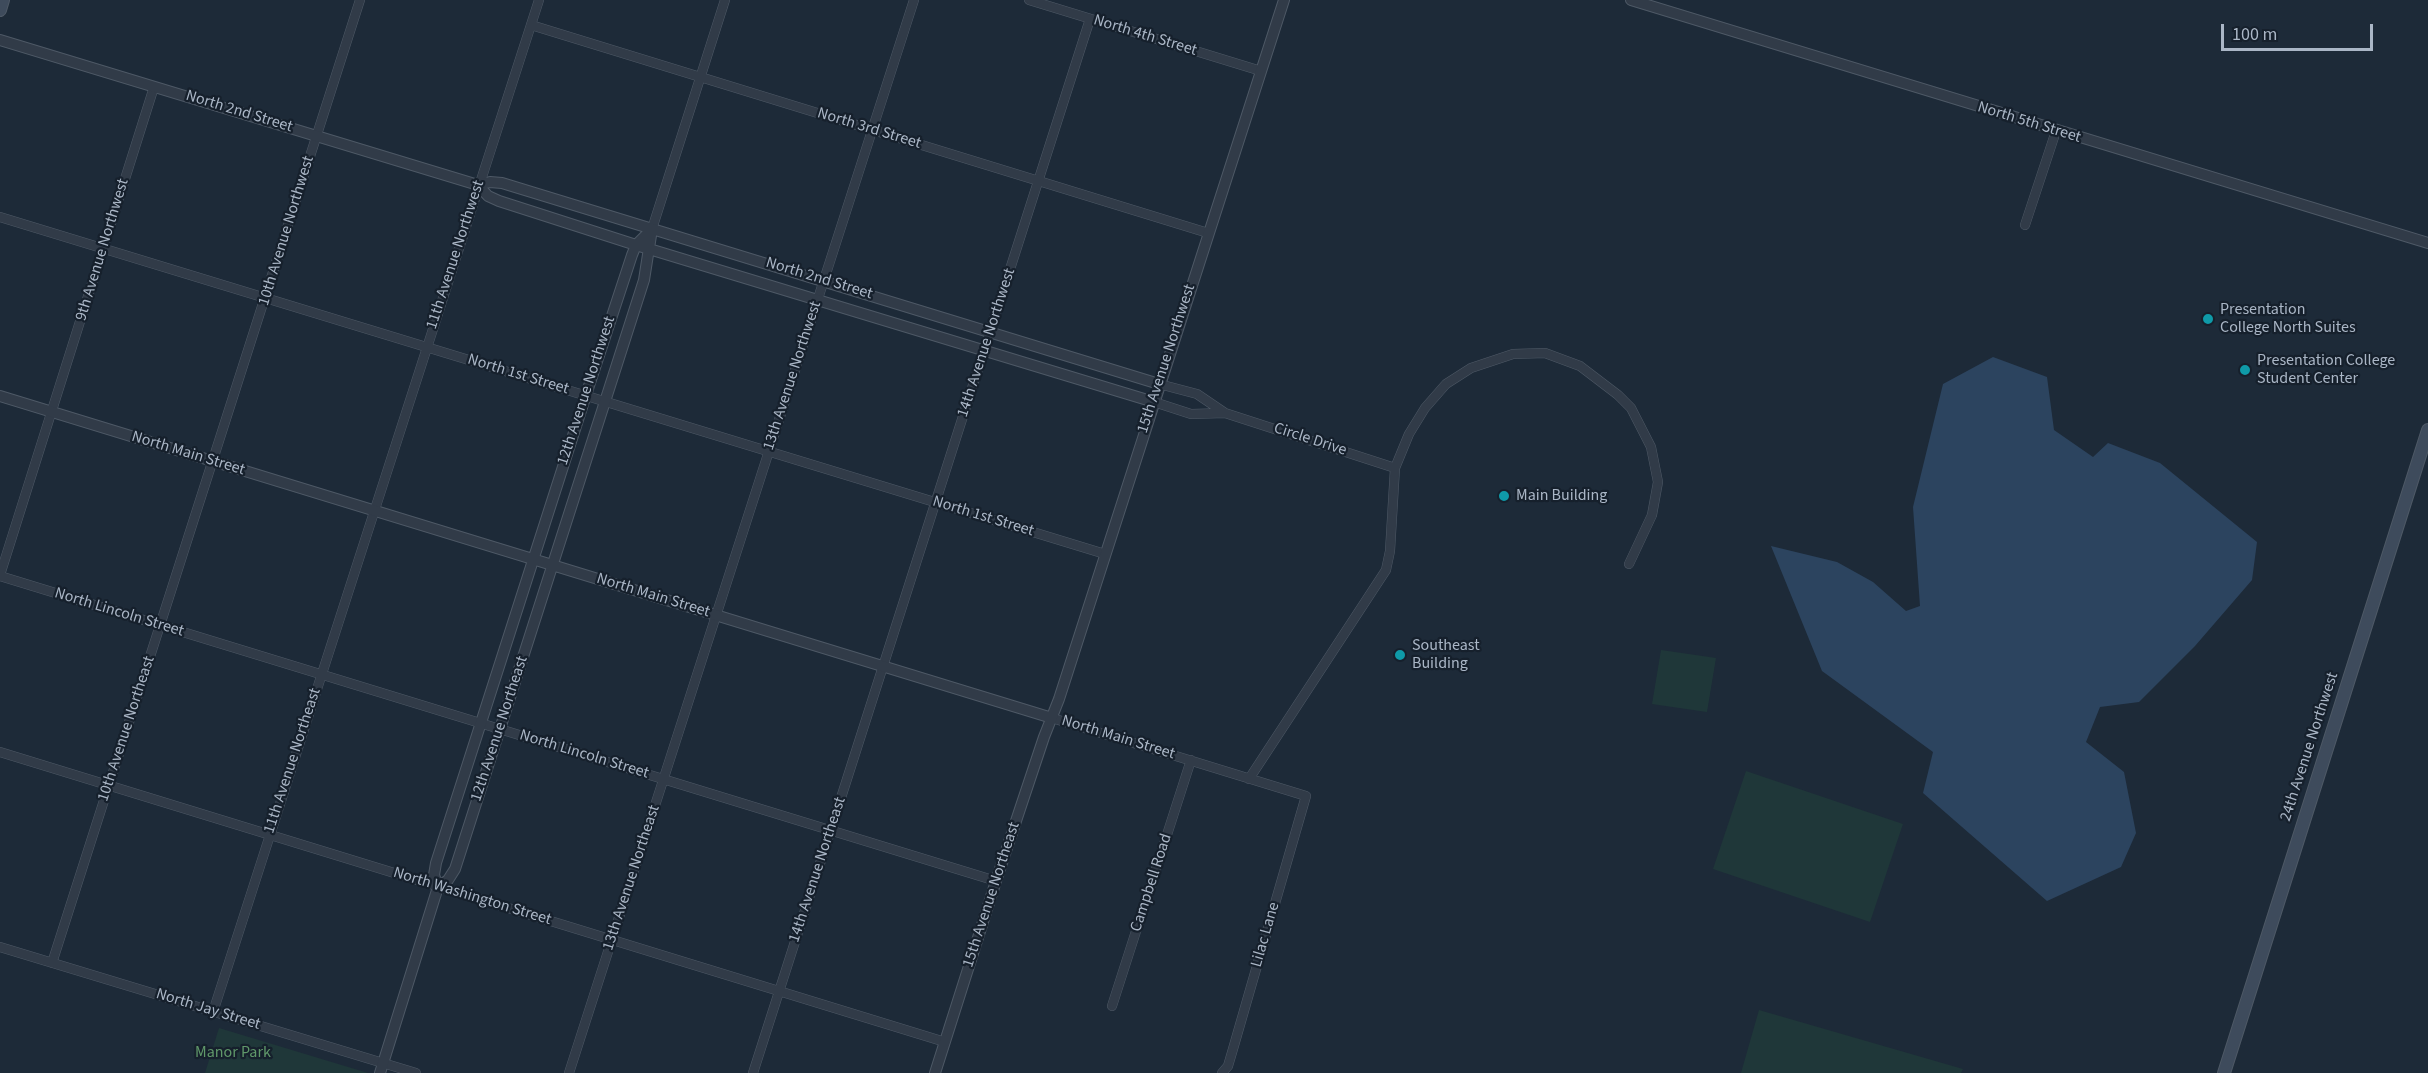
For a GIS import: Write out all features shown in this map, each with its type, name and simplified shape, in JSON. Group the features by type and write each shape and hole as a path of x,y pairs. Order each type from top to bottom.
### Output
{"main road":[{"path":"0,10 3,0"},
{"name":"24th Avenue Northwest","path":"2224,1073 2428,430"}],"street":[{"name":"10th Avenue Northwest","path":"213,461 360,0"},
{"name":"11th Avenue Northwest","path":"374,511 539,0"},
{"name":"12th Avenue Northwest","path":"552,565 644,280 652,229 725,0"},
{"name":"13th Avenue Northwest","path":"715,615 914,0"},
{"name":"North 4th Street","path":"1029,0 1261,71"},
{"name":"15th Avenue Northwest","path":"1052,718 1284,0"},
{"name":"North 5th Street","path":"1631,0 2428,243"},
{"name":"14th Avenue Northwest","path":"883,666 1090,19"},
{"name":"North 3rd Street","path":"531,25 1208,233"},
{"name":"North 2nd Street","path":"0,40 478,185 488,196 499,201 650,249 1154,402"},
{"name":"9th Avenue Northwest","path":"0,575 154,87"},
{"path":"2025,225 2056,131"},
{"name":"North 2nd Street","path":"478,185 490,182 502,183 1159,384"},
{"name":"North 1st Street","path":"0,217 1105,554"},
{"name":"12th Avenue Northwest","path":"533,559 636,244 652,229"},
{"path":"1249,779 1386,570 1390,551 1395,468 1409,434 1425,408 1446,384 1471,368 1513,354 1545,353 1563,357 1580,366 1631,408 1651,447 1658,482 1656,500 1629,564"},
{"name":"Circle Drive","path":"1159,384 1197,394 1225,413 1395,468"},
{"name":"North Main Street","path":"0,396 1306,796"},
{"name":"Circle Drive","path":"1154,402 1191,414 1225,413"},
{"name":"10th Avenue Northeast","path":"52,963 213,461"},
{"name":"11th Avenue Northeast","path":"213,1012 374,511"},
{"name":"12th Avenue Northeast","path":"382,1068 438,887 434,875 436,864 533,559"},
{"name":"12th Avenue Northeast","path":"438,887 448,880 455,869 552,565"},
{"name":"North Lincoln Street","path":"0,575 996,881"},
{"name":"13th Avenue Northeast","path":"569,1073 715,615"},
{"name":"14th Avenue Northeast","path":"753,1073 883,666"},
{"name":"15th Avenue Northeast","path":"935,1073 996,881 1052,718"},
{"name":"North Washington Street","path":"0,753 945,1042"},
{"name":"Campbell Road","path":"1112,1006 1191,760"},
{"name":"Lilac Lane","path":"1222,1073 1228,1066 1306,796"},
{"name":"North Jay Street","path":"0,946 213,1012 382,1068 416,1073"}],"green space":[{"path":"1661,650 1716,658 1707,712 1652,704"},
{"path":"1746,771 1903,824 1870,922 1713,869"},
{"path":"1759,1010 1963,1069 1961,1073 1741,1073"},
{"name":"Manor Park","path":"219,1028 368,1073 205,1073"}],"water":[{"path":"1993,357 2047,377 2054,430 2093,457 2108,443 2160,463 2257,542 2252,580 2195,646 2139,702 2100,707 2086,742 2124,772 2136,833 2121,867 2047,901 1923,793 1933,752 1822,671 1771,546 1837,562 1873,582 1906,611 1920,606 1913,507 1943,384"}],"place":[{"name":"Presentation College North Suites","path":"2208,319"},
{"name":"Presentation College Student Center","path":"2245,370"},
{"name":"Main Building","path":"1504,496"},
{"name":"Southeast Building","path":"1400,655"}]}
